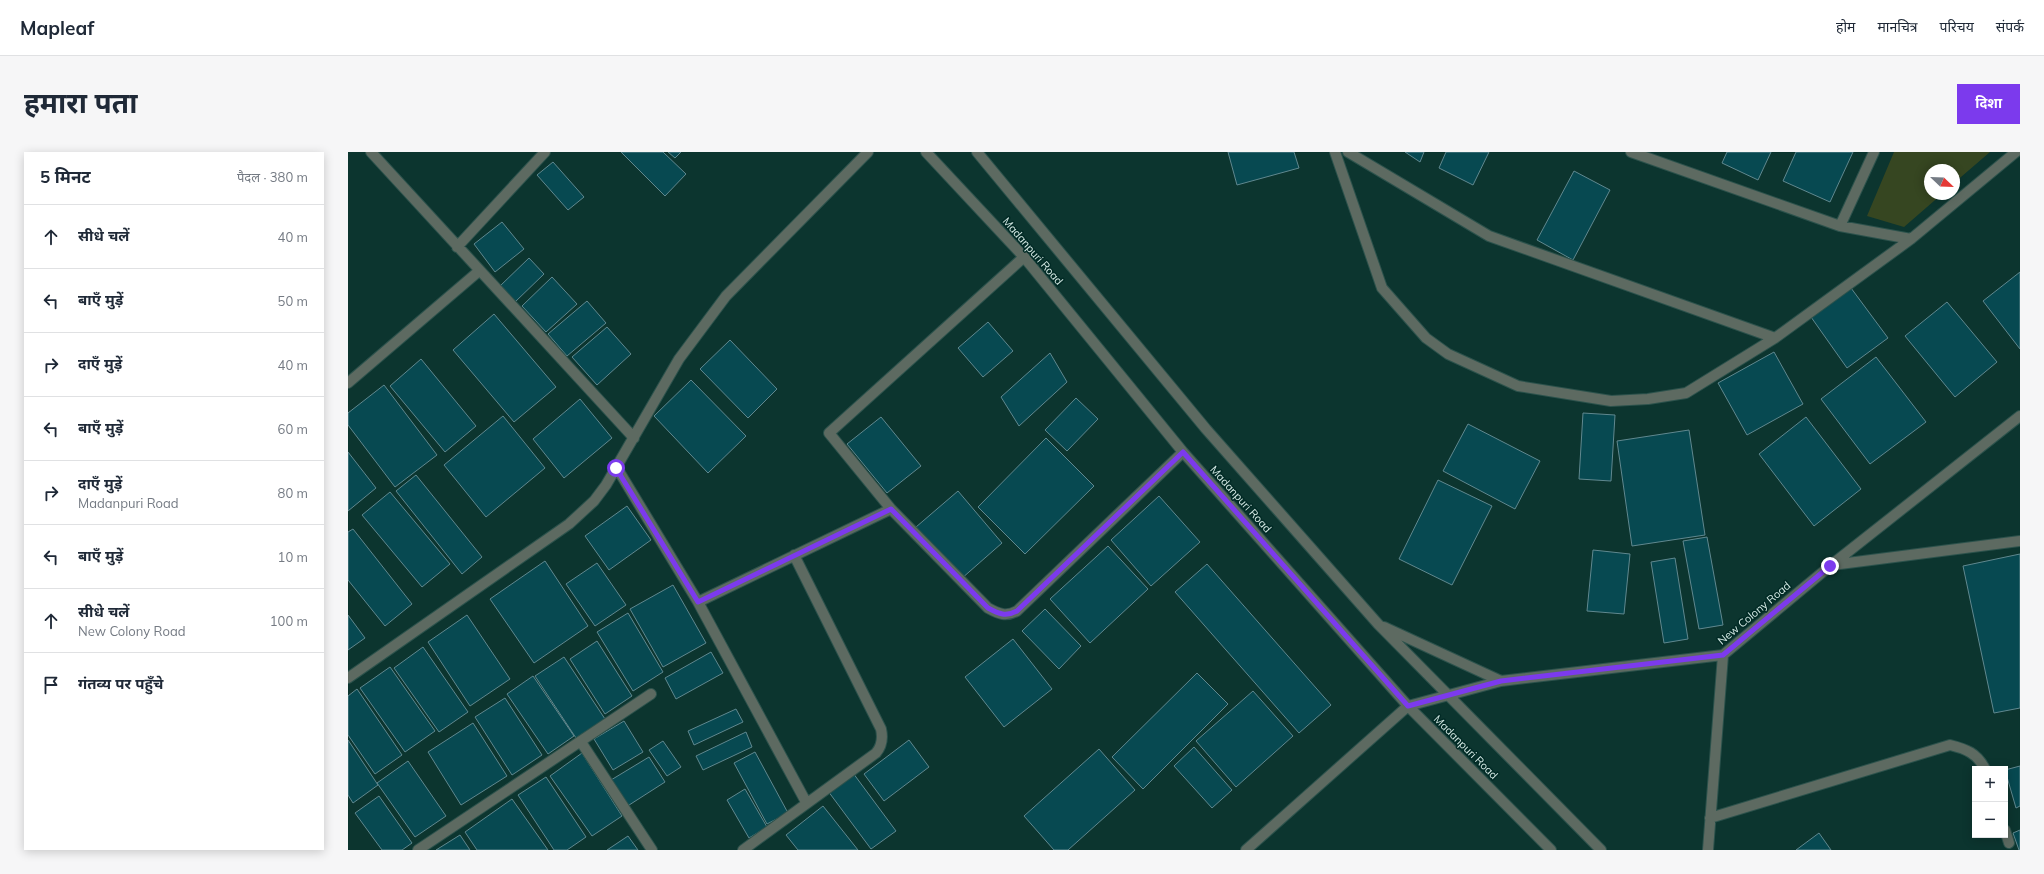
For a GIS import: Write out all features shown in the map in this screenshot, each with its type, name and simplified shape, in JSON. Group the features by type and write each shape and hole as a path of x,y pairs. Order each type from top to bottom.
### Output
{"street":[{"path":"371,152 479,272 634,438"},
{"path":"457,247 545,152"},
{"path":"348,678 569,524 594,501 634,438 679,359 726,296 868,152"},
{"name":"Madanpuri Road","path":"926,152 1024,257 1183,452 1408,706 1551,850"},
{"name":"Madanpuri Road","path":"977,152 1206,429 1378,624 1448,697 1601,850"},
{"path":"1335,152 1382,288 1426,338 1448,354 1518,386 1611,401 1648,399 1686,392 1775,338 1911,239 2016,152"},
{"path":"1348,152 1489,236 1775,338"},
{"path":"1631,152 1840,226 1911,239"},
{"path":"1840,226 1874,152"},
{"path":"1024,257 829,433 891,509 988,608 1001,614 1010,615 1017,611 1183,452"},
{"path":"348,383 479,272"},
{"name":"New Colony Road","path":"1408,706 1448,697 1501,681 1723,655 1830,566 2020,416"},
{"path":"616,468 698,602 806,802"},
{"path":"698,602 891,509"},
{"path":"1830,566 2020,541"},
{"path":"742,850 806,802 876,753 880,749 883,737 881,729 794,555"},
{"path":"1378,624 1501,681"},
{"path":"1708,850 1723,655"},
{"path":"418,850 582,742 651,694"},
{"path":"1246,850 1408,706"},
{"path":"582,742 652,850"},
{"path":"1710,818 1950,745 1965,749 1977,756 1983,766"},
{"path":"2007,838 2009,843"}],"green space":[{"path":"1894,152 1990,152 1960,178 1960,164 1924,164 1924,200 1935,200 1904,227 1867,216"}],"building":[{"path":"621,152 663,152 686,174 665,196"},
{"path":"668,152 681,152 675,158"},
{"path":"1228,152 1294,152 1299,168 1237,185"},
{"path":"1405,152 1424,152 1420,162"},
{"path":"1446,152 1489,152 1473,185 1439,168"},
{"path":"1727,152 1771,152 1758,180 1722,163"},
{"path":"1796,152 1853,152 1830,202 1783,181"},
{"path":"553,162 584,197 568,210 537,175"},
{"path":"1574,171 1610,190 1573,260 1537,240"},
{"path":"502,222 524,249 495,272 474,244"},
{"path":"529,258 544,274 515,302 500,286"},
{"path":"2020,272 2020,349 1983,301"},
{"path":"552,277 577,304 546,332 522,306"},
{"path":"1851,288 1888,338 1847,368 1811,317"},
{"path":"587,301 606,323 567,356 548,334"},
{"path":"1947,302 1997,362 1955,397 1905,336"},
{"path":"494,314 556,387 514,422 453,350"},
{"path":"988,322 1013,351 983,377 958,348"},
{"path":"607,327 631,354 597,385 572,357"},
{"path":"730,340 777,389 748,418 700,369"},
{"path":"1774,352 1803,404 1747,435 1718,383"},
{"path":"1050,353 1067,382 1019,426 1001,397"},
{"path":"1876,357 1926,422 1870,464 1821,399"},
{"path":"421,359 476,426 445,452 390,386"},
{"path":"691,380 746,436 708,473 654,416"},
{"path":"384,385 437,455 395,487 348,425 348,413"},
{"path":"1076,398 1098,419 1067,451 1045,430"},
{"path":"580,399 612,438 564,478 533,439"},
{"path":"1583,413 1615,415 1611,481 1579,479"},
{"path":"503,416 545,468 486,517 444,465"},
{"path":"881,417 921,466 887,493 847,444"},
{"path":"1806,417 1861,489 1814,526 1759,454"},
{"path":"1468,424 1540,461 1515,509 1443,471"},
{"path":"1689,430 1705,535 1632,546 1617,441"},
{"path":"1046,438 1094,486 1025,554 978,507"},
{"path":"348,452 376,488 348,511"},
{"path":"416,475 482,557 462,574 396,491"},
{"path":"1438,480 1492,506 1452,585 1399,559"},
{"path":"958,491 1002,543 961,579 916,527"},
{"path":"390,492 450,564 422,587 362,515"},
{"path":"1159,496 1200,542 1151,586 1111,540"},
{"path":"627,506 651,540 609,570 585,536"},
{"path":"353,529 412,604 385,626 348,580 348,532"},
{"path":"1707,537 1723,625 1699,629 1683,541"},
{"path":"1108,546 1148,589 1090,643 1050,599"},
{"path":"1593,550 1630,554 1624,614 1587,611"},
{"path":"2020,554 2020,708 1994,713 1963,566"},
{"path":"1675,558 1688,639 1664,643 1651,562"},
{"path":"545,561 588,626 534,663 490,599"},
{"path":"597,563 626,605 595,626 566,584"},
{"path":"1207,564 1331,705 1299,733 1175,592"},
{"path":"673,585 706,643 663,667 630,609"},
{"path":"1045,609 1081,646 1059,669 1022,631"},
{"path":"628,613 663,672 633,691 597,632"},
{"path":"348,615 365,638 348,650"},
{"path":"467,615 510,679 470,706 428,642"},
{"path":"1013,639 1052,689 1004,727 965,677"},
{"path":"597,641 632,696 605,714 570,659"},
{"path":"423,647 468,712 439,732 394,668"},
{"path":"711,652 723,673 676,699 665,678"},
{"path":"564,657 605,719 576,738 535,676"},
{"path":"390,667 435,731 405,752 360,688"},
{"path":"1197,673 1228,704 1143,789 1112,757"},
{"path":"533,676 574,736 548,754 507,694"},
{"path":"357,689 402,755 375,774 348,735 348,696"},
{"path":"1253,691 1293,736 1236,787 1196,741"},
{"path":"505,698 542,755 512,775 475,717"},
{"path":"736,709 743,722 694,745 688,731"},
{"path":"624,721 643,752 613,770 594,739"},
{"path":"473,723 507,776 461,805 428,752"},
{"path":"746,732 752,747 703,770 696,756"},
{"path":"348,740 378,785 353,803 348,795"},
{"path":"909,740 929,767 884,801 864,774"},
{"path":"663,741 681,767 667,776 649,750"},
{"path":"1194,747 1232,790 1212,808 1174,766"},
{"path":"1099,749 1135,790 1068,850 1054,850 1024,816"},
{"path":"755,752 788,813 767,824 734,763"},
{"path":"582,753 622,816 592,836 550,776"},
{"path":"649,757 665,782 626,807 611,780"},
{"path":"408,761 446,816 415,837 377,783"},
{"path":"2020,766 2020,806 2016,808 2008,780 2008,769"},
{"path":"853,773 896,831 871,849 828,791"},
{"path":"546,777 586,837 567,850 554,850 518,795"},
{"path":"745,789 767,827 749,838 727,800"},
{"path":"379,796 412,843 402,850 382,850 355,813"},
{"path":"512,799 548,850 477,850 465,832"},
{"path":"823,806 858,850 798,850 786,835"},
{"path":"2020,830 2020,850 2019,850 2013,833"},
{"path":"1819,833 1831,850 1796,850"},
{"path":"460,835 470,850 436,850"},
{"path":"628,836 638,850 607,850"}],"route":[{"path":"616,468 698,602 891,509 988,608 1001,614 1010,615 1017,611 1183,452 1408,706 1448,697 1501,681 1723,655 1830,566"}]}
